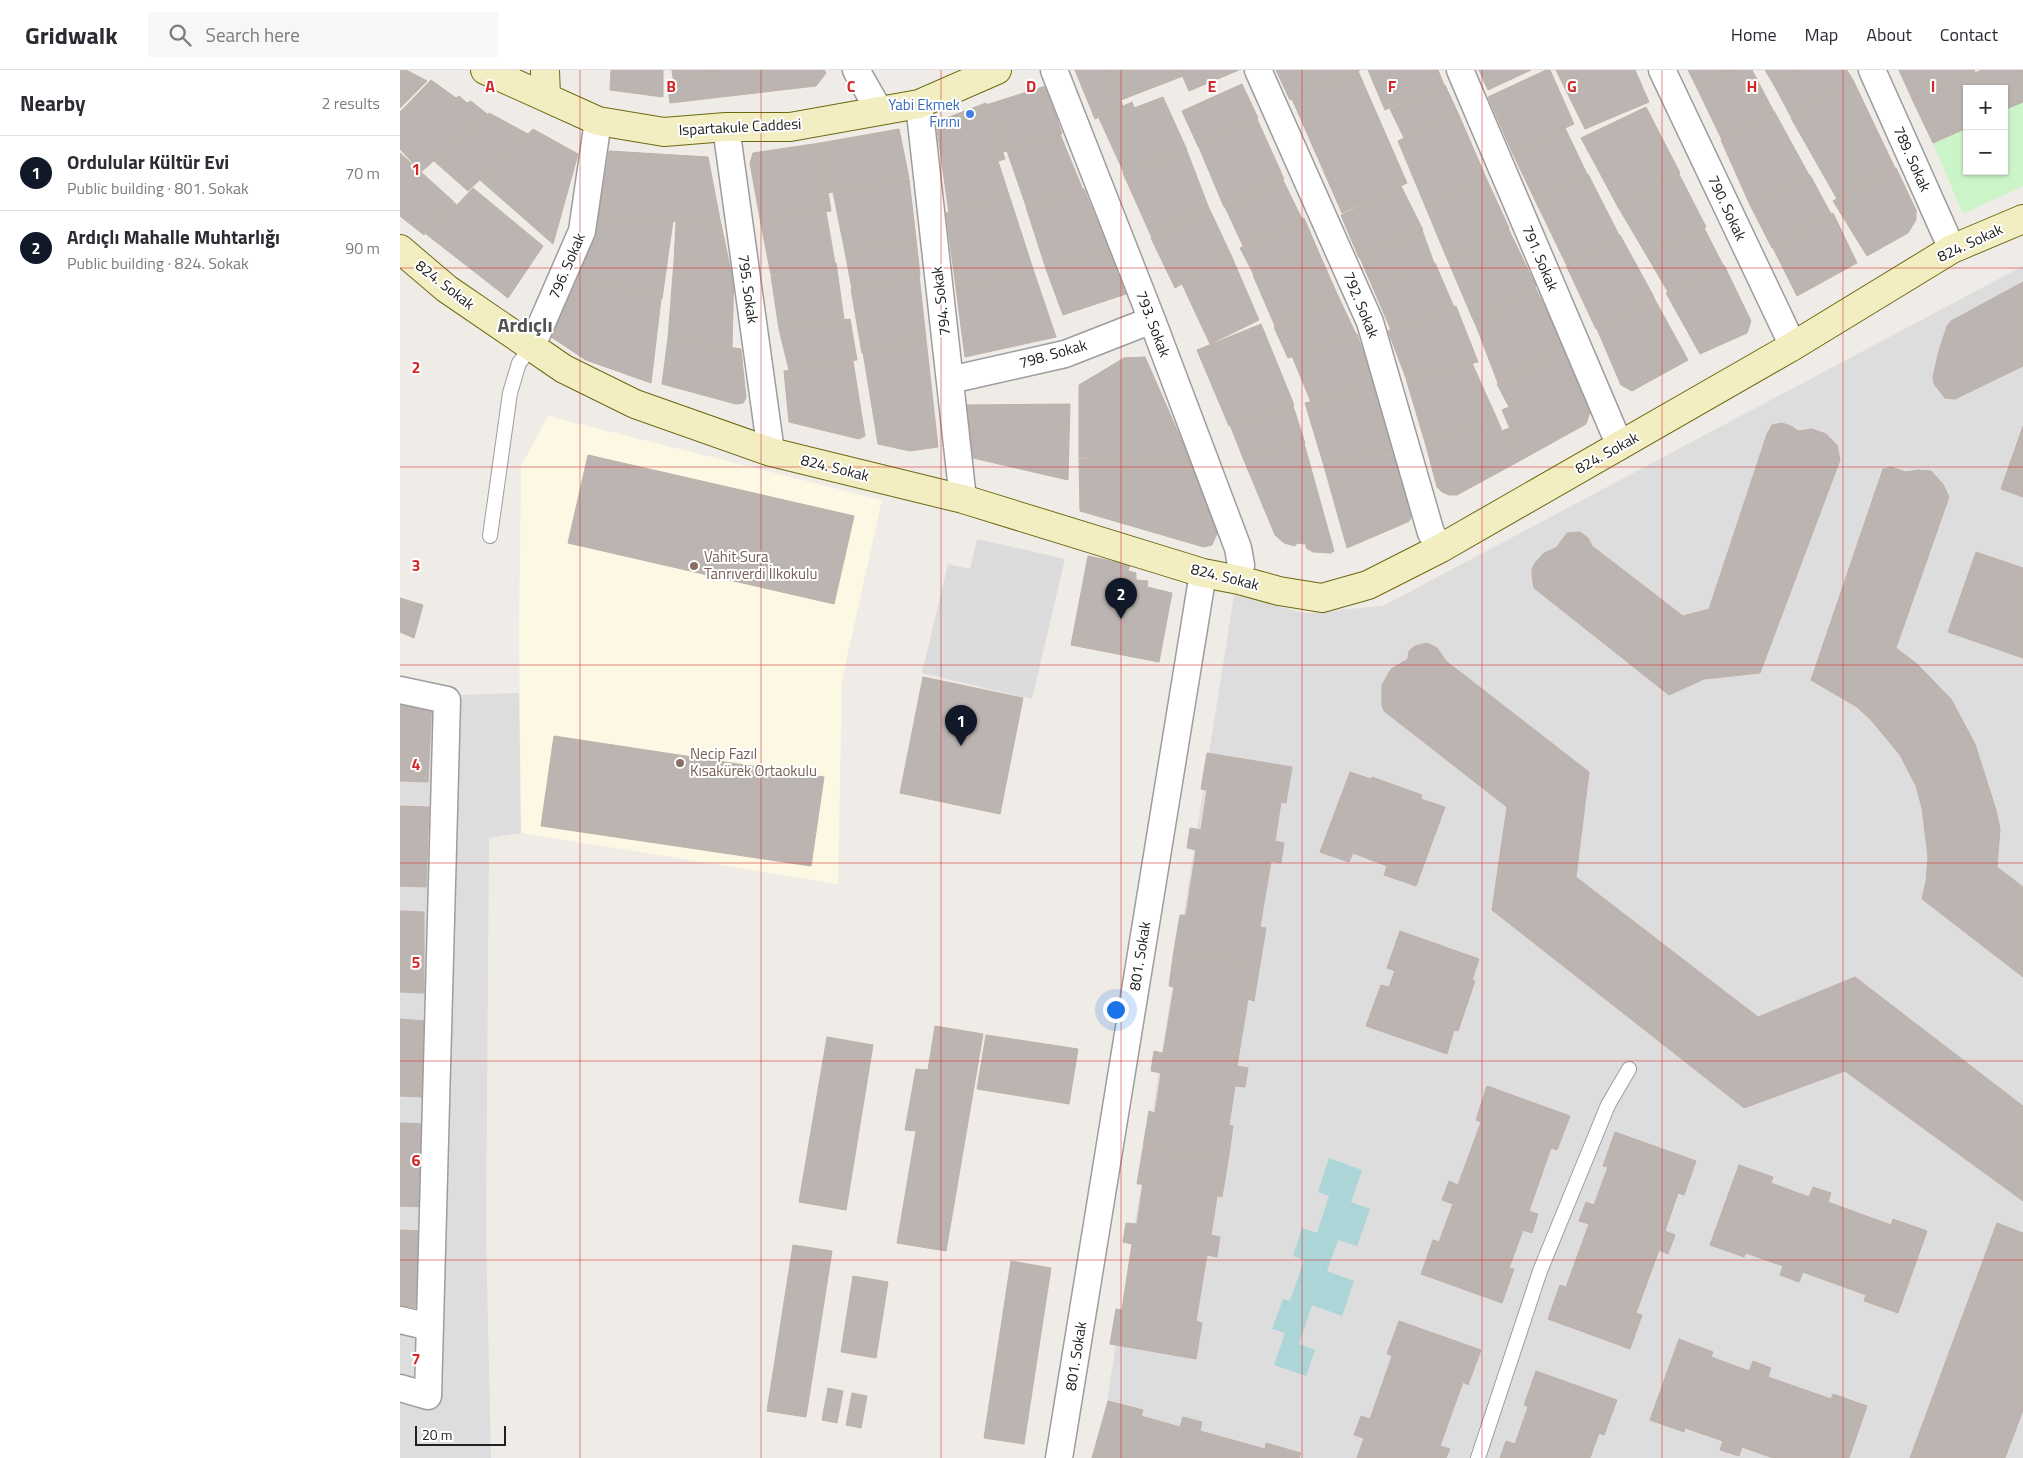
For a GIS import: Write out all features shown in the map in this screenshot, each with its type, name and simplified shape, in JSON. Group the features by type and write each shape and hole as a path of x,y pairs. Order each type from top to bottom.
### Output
{"street":[{"name":"Ispartakule Caddesi","path":"486,70 546,83 598,121 664,132 726,127 790,127 919,104 997,70"},
{"path":"856,70 879,110"},
{"name":"793. Sokak","path":"1054,70 1152,320 1238,548 1241,564 1239,580"},
{"name":"792. Sokak","path":"1258,70 1370,322 1431,533 1441,548"},
{"name":"791. Sokak","path":"1460,70 1620,446"},
{"name":"790. Sokak","path":"1662,70 1793,346"},
{"name":"789. Sokak","path":"1872,70 1952,249"},
{"name":"794. Sokak","path":"919,104 964,499"},
{"name":"796. Sokak","path":"531,348 582,231 598,121"},
{"name":"795. Sokak","path":"726,127 771,452"},
{"name":"824. Sokak","path":"400,249 447,289 564,370 635,404 771,452 964,499 1202,573 1239,580 1279,591 1322,598 1368,585 1441,548 1793,346 1952,249 2023,219"},
{"name":"798. Sokak","path":"950,380 1066,354 1152,320"},
{"name":"801. Sokak","path":"1059,1458 1202,573"},
{"path":"400,690 447,700 428,1396 400,1388"},
{"path":"400,1320 430,1327"}],"lane":[{"path":"490,536 510,393 519,363 531,348"},
{"path":"1478,1458 1540,1271 1608,1105 1629,1069"}],"shaded area":[{"path":"2023,266 2023,1458 1098,1458 1234,595 1304,613 1383,606"},
{"path":"548,416 882,500 842,680 838,884 521,833 519,632 521,466"},
{"path":"977,539 1065,559 1032,699 922,673 948,564 970,569"},
{"path":"400,681 462,695 519,693 521,833 489,838 486,1234 491,1458 400,1458"}],"green space":[{"path":"2023,102 2023,186 1963,214 1933,143 1963,130 1963,175 2008,175 2008,108"}],"water":[{"path":"1329,1158 1362,1170 1351,1202 1370,1209 1357,1246 1338,1240 1327,1271 1354,1281 1342,1316 1312,1305 1299,1344 1315,1350 1306,1376 1274,1365 1285,1333 1272,1329 1283,1299 1290,1301 1304,1260 1293,1256 1302,1228 1317,1233 1329,1196 1318,1192"}],"building":[{"path":"400,70 406,70 427,81 400,108"},
{"path":"611,70 663,70 663,97 610,90"},
{"path":"672,70 715,70 674,85"},
{"path":"716,70 824,70 826,73 816,86 670,103 668,88"},
{"path":"1075,70 1109,70 1123,106 1095,119"},
{"path":"1109,70 1180,70 1183,76 1121,100"},
{"path":"1180,70 1239,70 1189,91"},
{"path":"1276,70 1360,70 1290,100"},
{"path":"1368,70 1438,70 1444,85 1385,110"},
{"path":"1479,70 1531,70 1488,90"},
{"path":"1546,70 1550,70 1574,124 1512,152 1488,97"},
{"path":"1556,70 1635,70 1649,102 1585,129"},
{"path":"1688,70 1731,70 1697,88"},
{"path":"1731,70 1752,70 1774,112 1722,140 1697,88"},
{"path":"1765,70 1800,70 1774,85"},
{"path":"1800,70 1847,70 1853,80 1791,117 1774,85"},
{"path":"1899,70 1974,70 1975,72 1912,99"},
{"path":"1982,70 2023,70 2023,102 2008,108 2008,85 1963,85 1963,130 1933,143 1912,99"},
{"path":"1358,71 1407,183 1342,213 1292,99"},
{"path":"431,80 456,98 459,96 467,103 471,101 487,114 421,172 400,149 400,112"},
{"path":"1853,80 1895,168 1837,199 1791,118"},
{"path":"1242,84 1258,118 1198,146 1182,111"},
{"path":"1445,85 1458,113 1404,138 1390,109"},
{"path":"1046,86 1062,134 1003,152 986,105"},
{"path":"1163,97 1187,150 1124,173 1099,118 1132,102 1134,108"},
{"path":"986,103 1005,159 998,161 1009,195 949,213 936,122"},
{"path":"1646,107 1680,173 1618,207 1581,138"},
{"path":"1774,111 1809,175 1750,205 1721,140"},
{"path":"489,113 528,134 468,191 434,161"},
{"path":"1458,113 1487,180 1426,208 1398,141"},
{"path":"1257,119 1284,179 1224,207 1198,145"},
{"path":"1565,128 1587,174 1536,202 1512,152"},
{"path":"533,129 578,154 553,244 480,180"},
{"path":"899,129 909,178 828,193 820,143"},
{"path":"1060,134 1083,190 1026,206 1007,151"},
{"path":"820,143 831,211 760,219 750,163 753,153"},
{"path":"609,151 708,157 721,225 598,216"},
{"path":"1187,151 1208,206 1152,238 1123,173"},
{"path":"400,153 453,201 424,235 400,216"},
{"path":"1896,168 1916,210 1916,220 1908,233 1867,256 1833,201"},
{"path":"1588,174 1619,235 1566,264 1536,202"},
{"path":"1679,174 1706,227 1647,256 1618,207"},
{"path":"1810,175 1831,214 1772,248 1750,205"},
{"path":"909,179 916,239 845,252 833,192"},
{"path":"1283,180 1302,219 1243,246 1225,207"},
{"path":"1487,180 1509,228 1448,261 1426,208"},
{"path":"1401,186 1423,230 1359,258 1341,215"},
{"path":"473,188 543,246 508,298 426,234 452,201 457,205"},
{"path":"1084,189 1108,247 1046,269 1026,207"},
{"path":"1009,195 1033,269 956,288 946,213"},
{"path":"1208,206 1231,255 1175,288 1151,238"},
{"path":"826,212 835,263 771,275 760,219"},
{"path":"1833,213 1857,263 1797,296 1773,248"},
{"path":"598,216 673,221 662,299 571,275"},
{"path":"1304,218 1316,246 1254,275 1240,248"},
{"path":"676,222 721,224 730,267 674,261"},
{"path":"1508,228 1536,286 1475,324 1448,261"},
{"path":"1704,228 1723,265 1668,292 1647,256"},
{"path":"1422,230 1434,263 1373,288 1360,258"},
{"path":"1620,235 1654,297 1596,329 1566,265"},
{"path":"916,239 920,275 852,289 845,252"},
{"path":"1316,246 1338,296 1275,326 1253,275"},
{"path":"1108,248 1126,294 1063,315 1046,269"},
{"path":"1231,255 1259,320 1210,344 1182,284"},
{"path":"674,261 734,268 732,347 668,338"},
{"path":"836,263 844,319 779,329 771,276"},
{"path":"1435,263 1454,307 1391,330 1373,288"},
{"path":"1724,265 1751,321 1747,333 1700,354 1666,293"},
{"path":"1033,269 1056,337 965,357 956,288"},
{"path":"570,274 661,299 651,383 586,360 545,333"},
{"path":"919,275 926,339 862,353 851,289"},
{"path":"2023,282 2023,366 1955,399 1945,398 1934,384 1933,377 1947,326 1951,321"},
{"path":"1535,287 1565,348 1498,383 1475,323"},
{"path":"1338,296 1356,334 1288,358 1274,327"},
{"path":"1654,298 1688,360 1632,391 1621,385 1597,329"},
{"path":"1456,306 1478,362 1406,378 1388,331"},
{"path":"850,319 857,360 789,370 779,329"},
{"path":"1261,324 1294,405 1229,426 1197,350"},
{"path":"1357,334 1375,386 1311,402 1292,356"},
{"path":"668,338 741,349 746,398 743,403 736,404 662,384"},
{"path":"926,339 938,447 910,451 878,444 863,352"},
{"path":"1565,349 1592,406 1586,424 1523,459 1502,410 1509,407 1497,384"},
{"path":"1145,357 1189,457 1079,458 1079,385 1124,358"},
{"path":"853,361 865,436 859,439 789,422 784,371"},
{"path":"1472,363 1497,419 1425,442 1406,379"},
{"path":"1374,386 1393,448 1324,466 1305,403"},
{"path":"1070,404 1068,480 973,458 966,405"},
{"path":"1293,406 1305,443 1243,458 1230,425"},
{"path":"1497,419 1502,431 1509,428 1523,459 1457,495 1449,495 1442,492 1437,487 1425,442"},
{"path":"1782,423 1798,431 1812,429 1826,434 1837,445 1840,460 1760,673 1704,679 1669,695 1534,588 1532,569 1535,563 1544,553 1556,548 1567,533 1580,532 1588,538 1592,546 1683,616 1709,609 1767,434 1772,425"},
{"path":"2023,426 2023,497 2001,489"},
{"path":"1304,443 1334,551 1331,553 1313,552 1306,548 1306,544 1297,543 1295,546 1284,543 1275,535 1243,458"},
{"path":"1393,448 1412,510 1412,516 1409,521 1403,524 1347,548 1324,466"},
{"path":"588,455 854,516 834,604 568,543"},
{"path":"1191,457 1218,531 1212,545 1203,547 1080,511 1079,459"},
{"path":"1891,467 1906,472 1918,470 1931,471 1943,484 1949,497 1896,648 1917,664 1951,699 1975,744 1996,810 2000,829 1997,867 2023,887 2023,977 1922,899 1928,857 1922,808 1916,786 1900,755 1871,720 1857,707 1811,680 1883,469"},
{"path":"1976,552 2023,568 2023,658 1948,632"},
{"path":"1088,556 1130,565 1128,571 1136,573 1136,580 1148,581 1147,587 1172,593 1159,662 1071,645"},
{"path":"400,598 423,605 414,638 400,632"},
{"path":"1427,643 1437,648 1446,661 1589,772 1576,877 1758,1017 1855,977 2023,1106 2023,1201 1845,1071 1744,1108 1492,910 1507,807 1384,711 1382,705 1382,685 1391,669 1408,659 1409,651 1415,646"},
{"path":"923,677 1023,698 1000,814 900,793"},
{"path":"400,696 432,698 428,782 400,781"},
{"path":"554,736 824,777 811,866 541,826"},
{"path":"1207,753 1292,767 1286,803 1281,802 1275,841 1284,843 1281,863 1271,861 1260,927 1266,928 1260,964 1174,950 1180,915 1186,915 1196,850 1187,848 1190,828 1201,830 1207,790 1201,789"},
{"path":"1350,772 1371,779 1372,777 1422,795 1421,799 1445,807 1416,886 1384,875 1387,866 1353,853 1349,862 1320,852"},
{"path":"400,806 429,807 426,887 400,886"},
{"path":"400,911 424,912 424,993 400,992"},
{"path":"1400,931 1479,959 1472,980 1475,981 1458,1031 1454,1030 1447,1054 1366,1026 1381,985 1389,987 1395,971 1387,968"},
{"path":"1174,950 1260,964 1254,1001 1248,999 1237,1066 1248,1068 1245,1087 1235,1086 1229,1125 1233,1126 1228,1161 1143,1147 1149,1111 1155,1113 1161,1073 1151,1071 1154,1051 1163,1053 1174,987 1169,986"},
{"path":"400,1019 426,1021 422,1097 400,1096"},
{"path":"935,1026 983,1034 946,1251 897,1243 916,1131 905,1130 916,1069 928,1070"},
{"path":"986,1035 1078,1049 1069,1104 977,1089"},
{"path":"827,1037 873,1045 846,1210 799,1202"},
{"path":"1487,1086 1570,1116 1557,1150 1551,1148 1529,1211 1538,1214 1532,1233 1523,1230 1509,1268 1514,1269 1502,1303 1421,1274 1433,1240 1439,1242 1453,1204 1442,1200 1449,1181 1458,1185 1481,1122 1476,1120"},
{"path":"400,1123 427,1124 425,1207 400,1206"},
{"path":"1615,1132 1696,1161 1684,1195 1678,1193 1665,1231 1675,1235 1668,1254 1659,1250 1636,1313 1642,1315 1630,1349 1548,1319 1560,1285 1566,1287 1589,1224 1579,1221 1586,1202 1594,1205 1608,1167 1603,1166"},
{"path":"1143,1148 1228,1161 1222,1197 1217,1196 1211,1235 1220,1237 1217,1257 1207,1255 1196,1321 1202,1323 1196,1359 1110,1344 1116,1309 1122,1310 1132,1244 1123,1242 1126,1223 1137,1224 1143,1184 1137,1184"},
{"path":"1739,1165 1773,1177 1771,1183 1809,1197 1813,1187 1831,1193 1828,1202 1891,1225 1893,1219 1927,1231 1898,1313 1864,1301 1866,1295 1803,1272 1799,1282 1780,1275 1783,1266 1746,1253 1744,1257 1710,1245"},
{"path":"1997,1223 2023,1233 2023,1410 2005,1458 1910,1458"},
{"path":"400,1230 423,1231 419,1308 400,1306"},
{"path":"793,1245 832,1251 806,1417 767,1411"},
{"path":"1011,1261 1051,1268 1024,1444 984,1438"},
{"path":"853,1276 888,1282 876,1358 841,1352"},
{"path":"1399,1321 1481,1350 1468,1385 1463,1382 1440,1446 1450,1449 1446,1458 1357,1458 1364,1438 1354,1435 1361,1416 1370,1419 1392,1356 1387,1354"},
{"path":"1679,1339 1713,1352 1711,1357 1749,1371 1753,1361 1771,1368 1768,1377 1831,1399 1833,1394 1867,1406 1849,1458 1773,1458 1742,1447 1739,1456 1720,1450 1723,1441 1685,1428 1684,1432 1650,1420"},
{"path":"1536,1371 1617,1400 1604,1435 1599,1433 1590,1458 1500,1458 1506,1441 1515,1444 1528,1407 1524,1405"},
{"path":"828,1388 843,1391 837,1423 822,1420"},
{"path":"852,1393 867,1396 861,1428 846,1425"},
{"path":"1108,1401 1143,1410 1141,1416 1180,1427 1183,1417 1202,1422 1200,1431 1265,1449 1266,1443 1301,1453 1299,1458 1092,1458"}],"place":[{"name":"Yabi Ekmek Fırını","path":"970,114"},
{"name":"Vahit Sura Tanrıverdi İlkokulu","path":"694,566"},
{"name":"Ardıçlı Mahalle Muhtarlığı","path":"1121,619"},
{"name":"Ordulular Kültür Evi","path":"961,746"},
{"name":"Necip Fazıl Kısakürek Ortaokulu","path":"680,763"}],"district":[{"name":"Ardıçlı","path":"525,325"}]}
